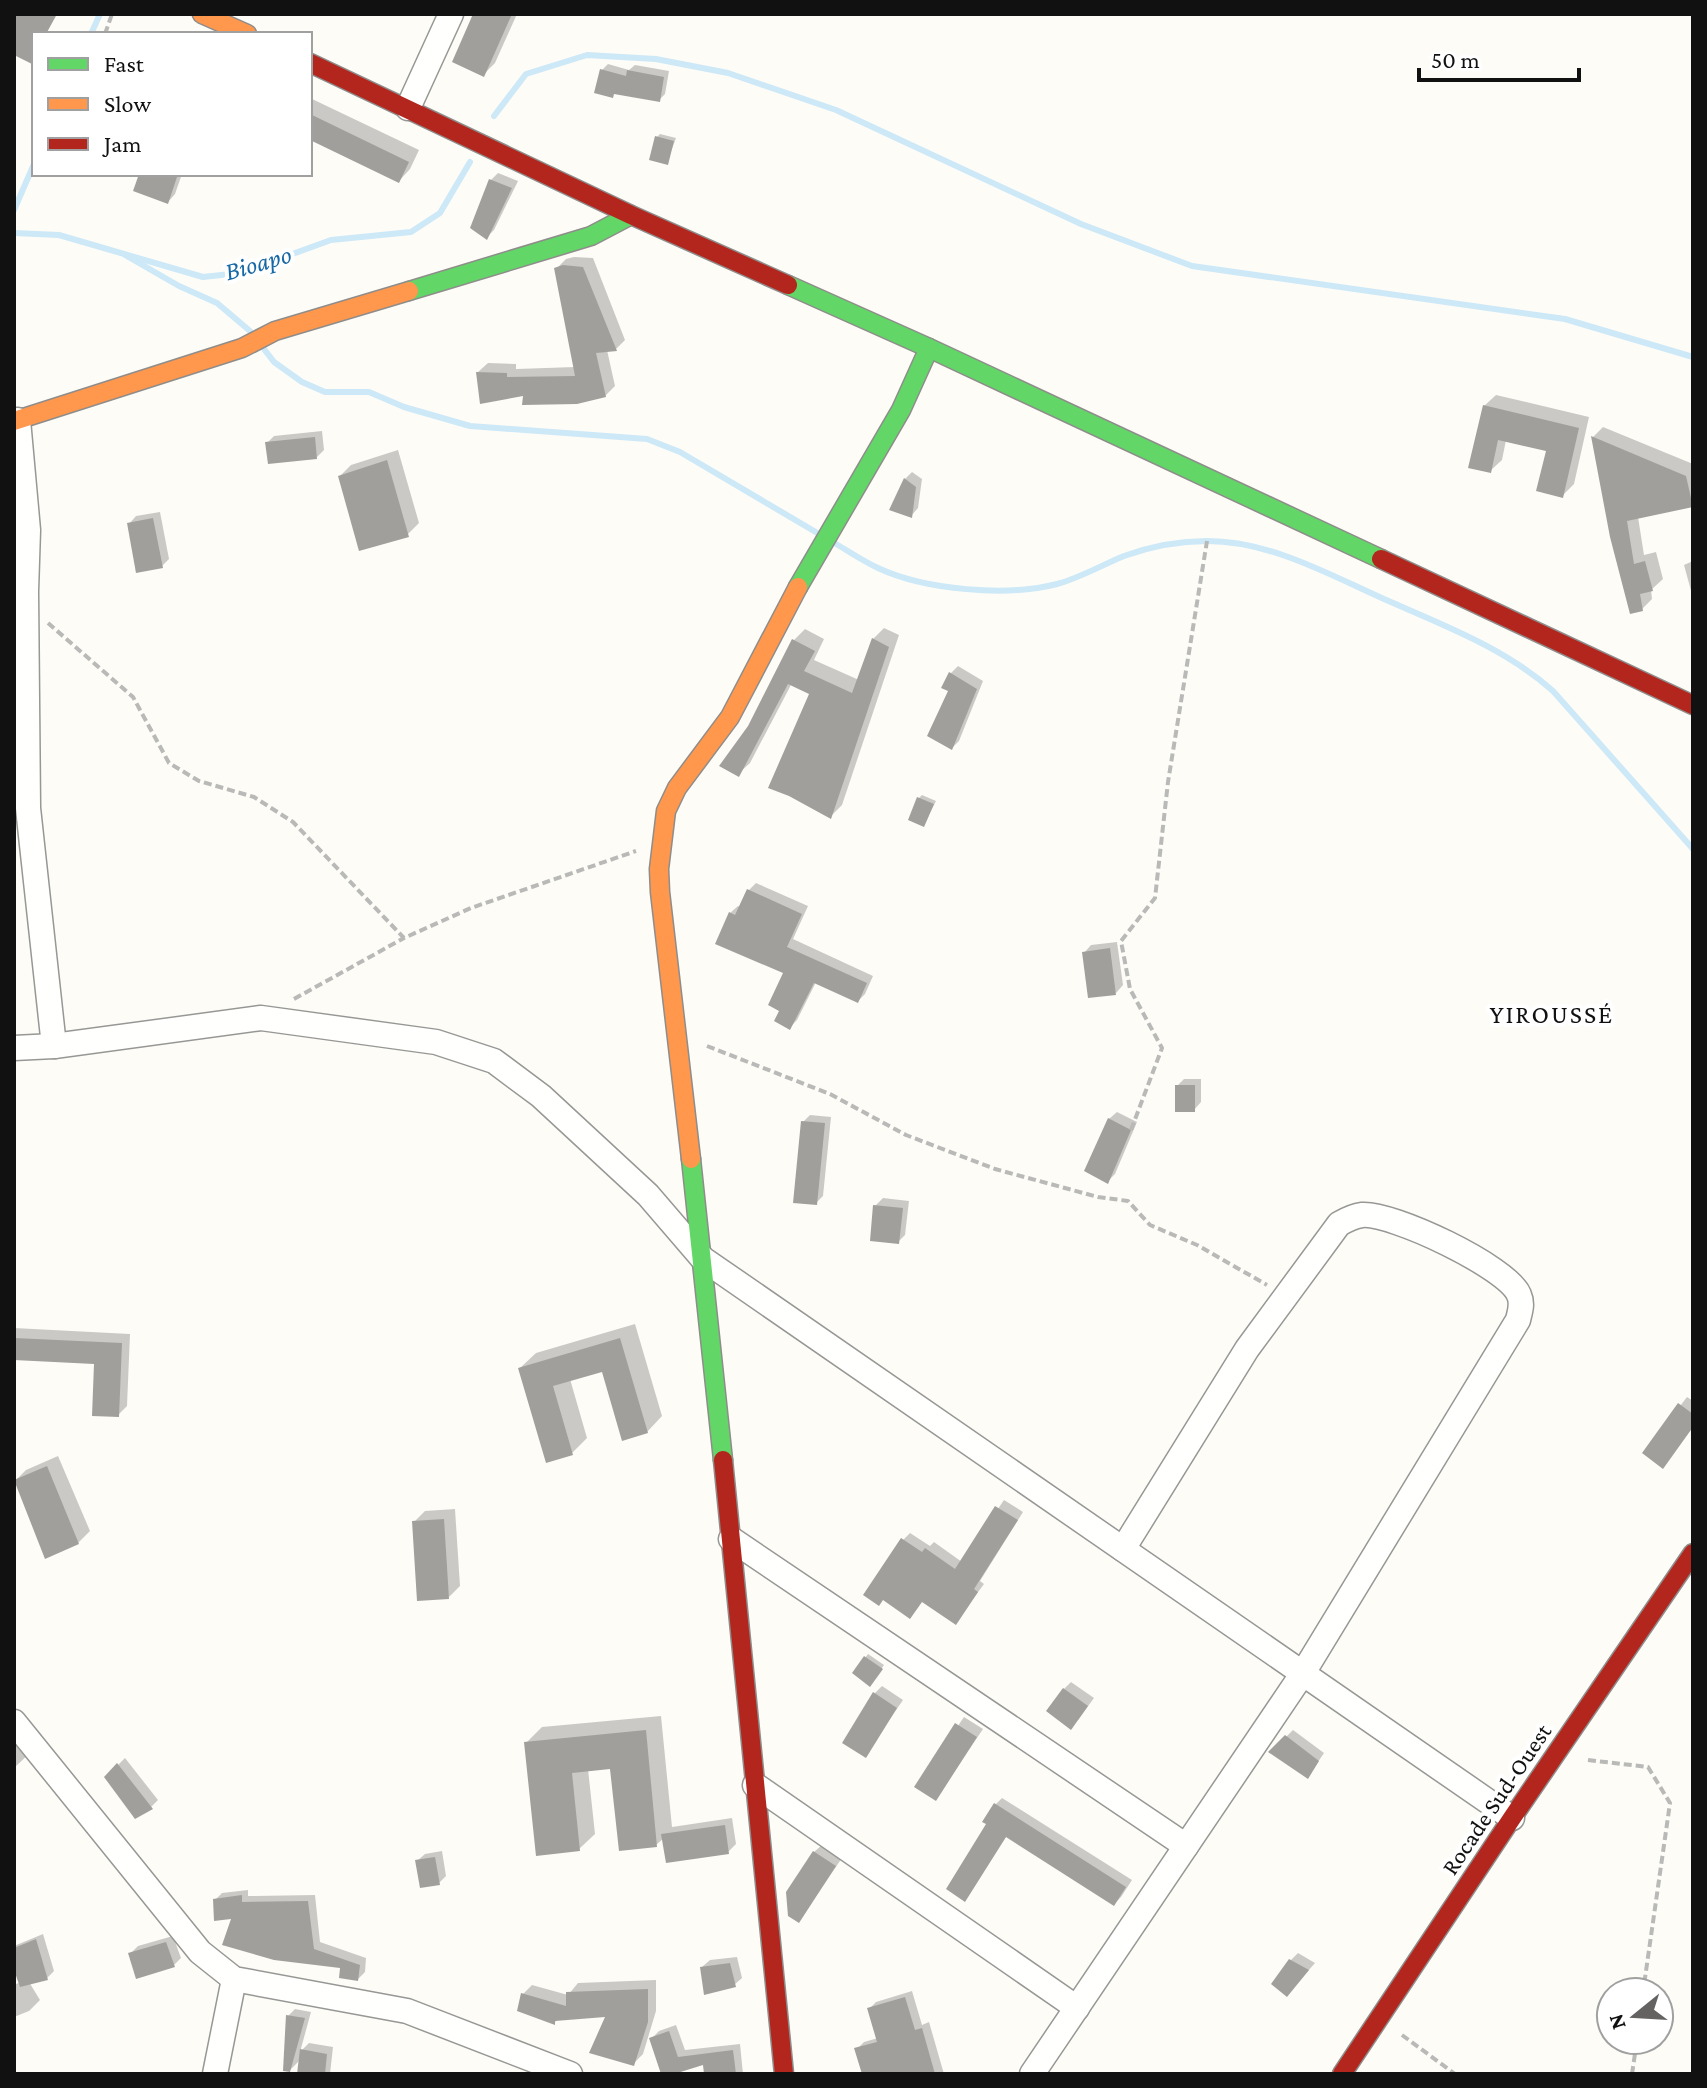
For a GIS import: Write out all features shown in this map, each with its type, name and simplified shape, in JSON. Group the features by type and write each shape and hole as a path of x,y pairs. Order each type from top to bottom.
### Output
{"street":[{"path":"202,14 242,32"},
{"path":"408,108 451,14"},
{"path":"312,64 631,215 929,348 1693,705"},
{"path":"54,1046 28,808 28,530 16,420 242,348 275,331 591,236 631,215"},
{"path":"784,2074 703,1259 660,892 660,843 666,811 677,788 730,717 786,607 901,410 929,348"},
{"path":"14,1048 54,1046 261,1018 436,1042 494,1061 541,1096 648,1195 703,1259 1512,1818"},
{"path":"1032,2074 1303,1673 1518,1320 1521,1307 1519,1295 1511,1282 1470,1254 1382,1217 1363,1215 1339,1224 1247,1349 1123,1549"},
{"path":"731,1539 1186,1846"},
{"name":"Rocade Sud-Ouest","path":"1342,2074 1693,1553"},
{"path":"14,1722 200,1952 234,1979 407,2011 570,2074"},
{"path":"755,1785 1077,2008"},
{"path":"215,2074 234,1979"}],"path":[{"path":"1131,1130 1162,1048 1130,989 1121,941 1155,898 1168,782 1207,541"},
{"path":"26,591 42,617 56,632 133,697 169,763 199,781 254,797 293,822 404,938"},
{"path":"261,1018 404,938 471,908 660,843"},
{"path":"679,1035 830,1094 906,1135 995,1169 1098,1197 1128,1201 1150,1225 1197,1245 1286,1297"},
{"path":"1554,1757 1648,1767 1670,1803 1645,1976"},
{"path":"1379,2018 1455,2074"}],"building":[{"path":"14,14 57,14 47,32 32,32 32,64 14,55"},
{"path":"473,14 512,14 484,77 452,62"},
{"path":"600,69 626,76 627,70 664,77 660,102 594,93"},
{"path":"312,115 409,162 399,183 312,141"},
{"path":"655,136 674,141 668,165 649,160"},
{"path":"138,176 177,176 168,204 133,191"},
{"path":"489,179 512,188 487,240 470,228"},
{"path":"563,265 583,267 617,351 596,353 606,397 577,404 522,405 523,396 480,404 476,372 507,373 507,377 575,376 554,268"},
{"path":"1483,405 1579,428 1563,498 1536,491 1546,451 1498,440 1491,473 1468,468"},
{"path":"1591,436 1686,476 1693,507 1627,521 1634,564 1645,561 1653,591 1640,594 1643,611 1630,614 1610,537"},
{"path":"315,437 317,459 268,464 265,442"},
{"path":"387,460 409,537 359,551 338,476"},
{"path":"904,478 916,487 912,518 889,510"},
{"path":"153,518 163,568 136,573 127,523"},
{"path":"872,638 889,647 831,819 768,788 809,694 788,684 739,777 719,766 748,726 792,639 815,651 804,671 852,693"},
{"path":"949,672 977,689 952,750 927,736 948,691 941,688"},
{"path":"917,797 934,804 924,827 908,820"},
{"path":"747,889 802,914 787,947 867,983 858,1003 814,983 790,1030 774,1021 779,1011 768,1005 783,973 715,944 729,912 735,915"},
{"path":"1110,948 1116,995 1088,998 1082,952"},
{"path":"1175,1085 1195,1085 1195,1112 1175,1112"},
{"path":"1108,1118 1131,1130 1108,1184 1084,1171"},
{"path":"801,1121 825,1123 817,1205 793,1203"},
{"path":"873,1205 903,1208 899,1244 870,1241"},
{"path":"14,1338 122,1343 119,1417 92,1416 94,1364 14,1360"},
{"path":"620,1338 648,1433 622,1441 602,1372 553,1386 573,1455 546,1463 518,1368"},
{"path":"1678,1403 1693,1414 1693,1427 1663,1469 1642,1453"},
{"path":"47,1466 79,1544 45,1559 14,1480"},
{"path":"995,1506 1018,1520 974,1589 978,1592 956,1625 922,1602 910,1619 883,1600 879,1606 863,1595 901,1538 922,1552 925,1548 955,1569"},
{"path":"444,1519 449,1599 417,1601 412,1521"},
{"path":"864,1656 883,1669 870,1687 852,1673"},
{"path":"1063,1688 1088,1706 1071,1730 1046,1711"},
{"path":"873,1692 897,1708 866,1758 842,1743"},
{"path":"955,1723 977,1737 936,1801 914,1787"},
{"path":"646,1730 657,1847 619,1851 610,1769 572,1773 580,1851 536,1856 524,1742"},
{"path":"1285,1735 1319,1761 1308,1779 1268,1752"},
{"path":"117,1763 153,1809 135,1819 104,1777"},
{"path":"994,1803 1126,1887 1114,1906 1006,1837 965,1902 946,1889 986,1824 982,1822"},
{"path":"725,1825 729,1854 666,1863 661,1834"},
{"path":"813,1851 836,1866 799,1923 788,1916 786,1892"},
{"path":"435,1857 440,1885 420,1888 415,1860"},
{"path":"242,1895 242,1902 308,1901 314,1949 360,1965 358,1981 339,1978 340,1968 274,1960 222,1945 231,1919 214,1921 213,1899"},
{"path":"36,1939 48,1980 20,1987 14,1970 14,1948"},
{"path":"166,1942 175,1967 136,1979 128,1953"},
{"path":"1289,1959 1309,1970 1287,1997 1271,1984"},
{"path":"730,1963 736,1987 704,1995 700,1967"},
{"path":"648,1989 648,2022 634,2066 589,2053 605,2017 555,2021 555,2025 517,2011 521,1993 566,2006 566,1992"},
{"path":"905,1997 915,2030 922,2028 935,2074 862,2074 854,2048 877,2042 867,2008"},
{"path":"286,2015 305,2018 290,2072 283,2071"},
{"path":"669,2031 678,2057 733,2050 736,2074 704,2074 703,2065 674,2074 661,2074 649,2038"},
{"path":"300,2049 327,2054 325,2074 297,2074"}],"waterway":[{"path":"92,32 100,14"},
{"path":"494,116 526,74 587,55 656,59 728,73 836,110 1081,224 1192,266 1565,319 1693,357"},
{"name":"Bioapo","path":"14,233 59,235 203,277 240,273 331,240 411,232 440,213 470,162"},
{"path":"14,210 32,169"},
{"path":"125,255 179,286 217,303 250,331"},
{"path":"264,349 274,362 302,382 325,392 369,392 404,407 470,426 647,439 680,452 819,534"},
{"path":"836,544 897,576 942,586 991,590 1057,584 1134,553 1186,542 1230,542 1276,553 1473,639 1515,662 1553,691 1693,849"}],"traffic: fast":[{"path":"409,291 591,236 631,215"},
{"path":"788,285 1381,559"},
{"path":"798,587 901,410 929,348"},
{"path":"691,1159 723,1460"}],"traffic: slow":[{"path":"202,14 242,32"},
{"path":"14,421 242,348 275,331 409,291"},
{"path":"691,1159 660,892 659,869 666,811 677,788 730,717 798,587"}],"traffic: jam":[{"path":"312,64 631,215 788,285"},
{"path":"1381,559 1693,705"},
{"path":"723,1460 784,2074"},
{"path":"1342,2074 1693,1553"}],"district":[{"name":"YIROUSSÉ","path":"1552,1014"}]}
